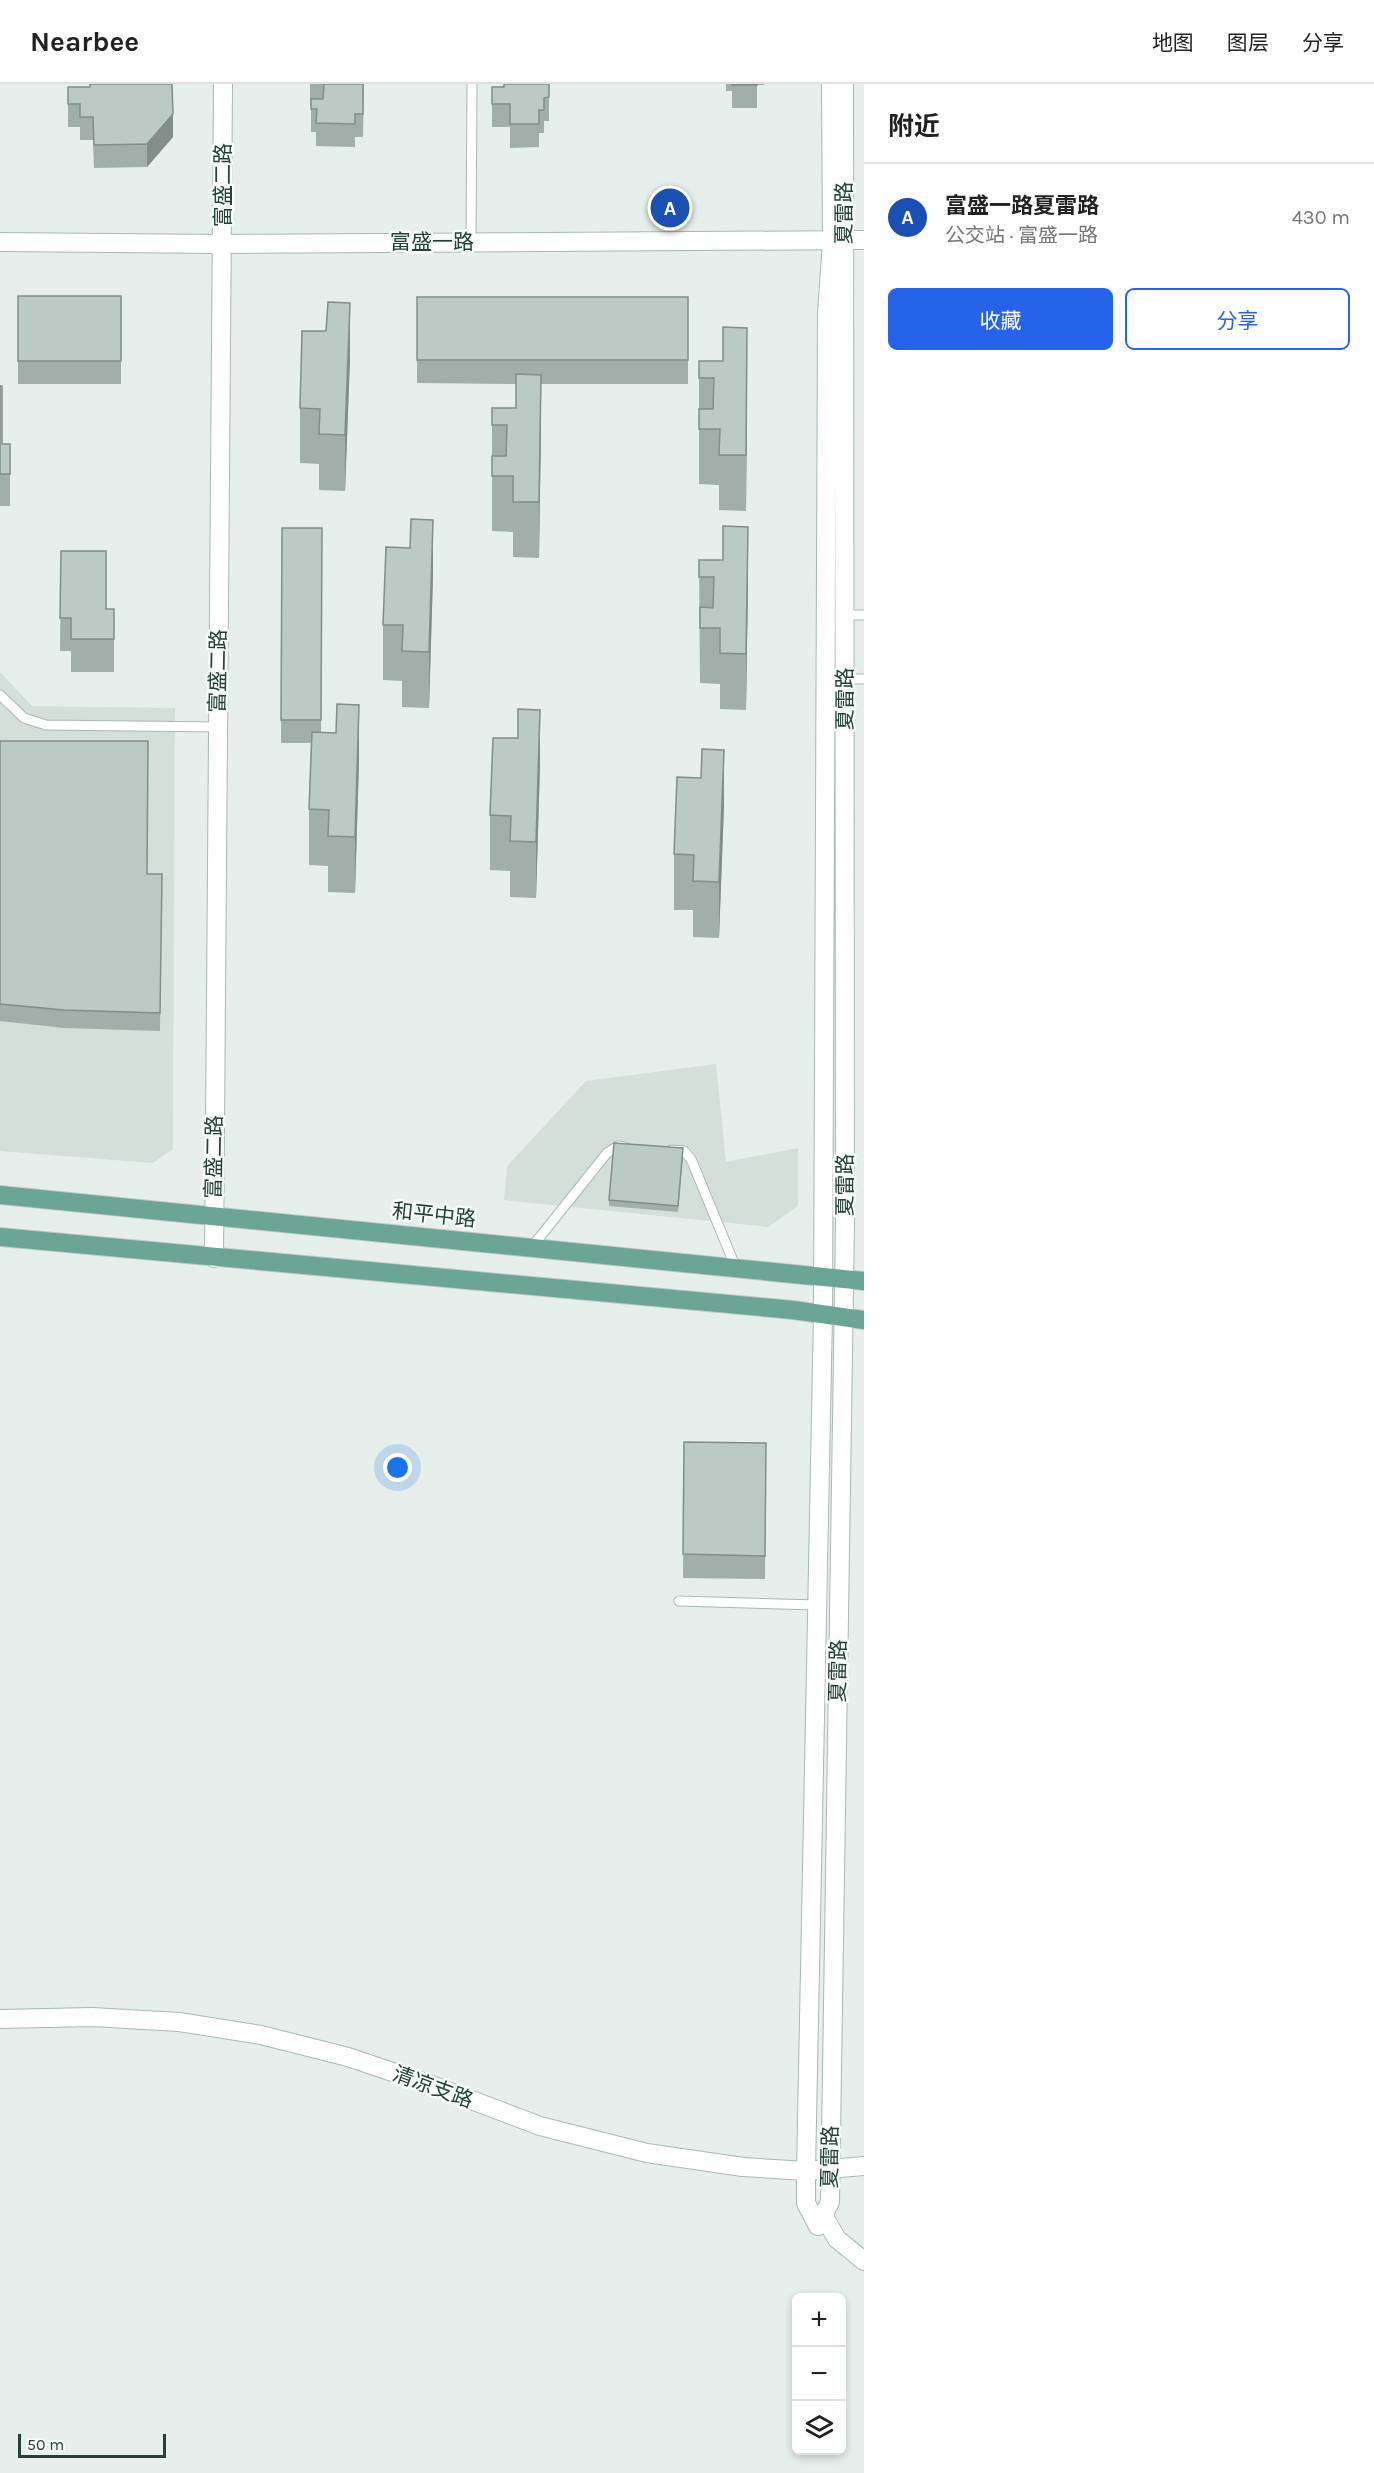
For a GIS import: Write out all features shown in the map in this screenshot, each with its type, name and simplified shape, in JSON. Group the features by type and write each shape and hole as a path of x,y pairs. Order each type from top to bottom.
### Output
{"main road":[{"name":"和平中路","path":"0,1195 864,1281"},
{"path":"0,1237 823,1314 864,1320"}],"street":[{"name":"富盛二路","path":"214,1258 223,84"},
{"name":"夏雷路","path":"831,84 838,241 845,679 844,1318 830,2202 818,2226 806,2203 806,2171 824,1276 827,313 838,241 844,84"},
{"name":"富盛一路","path":"0,242 864,240"},
{"name":"清凉支路","path":"0,2019 92,2017 179,2022 261,2035 348,2057 437,2087 540,2126 647,2153 743,2167 806,2171 864,2166"},
{"path":"823,2215 837,2239 864,2261"}],"lane":[{"path":"471,242 472,84"},
{"path":"844,615 864,615"},
{"path":"845,679 864,679"},
{"path":"0,695 24,718 46,724 218,727"},
{"path":"531,1248 607,1153 618,1146 640,1148"},
{"path":"662,1149 684,1151 692,1159 736,1268"},
{"path":"679,1601 817,1605"}],"shaded area":[{"path":"0,672 32,706 175,708 173,1149 153,1163 0,1151"},
{"path":"716,1064 726,1162 798,1148 798,1206 768,1227 504,1200 507,1166 586,1081"}],"building":[{"path":"90,84 172,84 173,114 147,144 94,145 93,117 80,117 80,104 68,104 68,87 90,87"},
{"path":"324,84 363,84 363,114 355,114 355,124 316,123 317,109 311,109 311,99 323,99"},
{"path":"504,84 549,84 549,97 544,98 544,110 539,110 539,124 510,124 510,104 492,104 492,87 504,87"},
{"path":"757,84 757,85 732,85"},
{"path":"18,296 121,296 121,361 18,361"},
{"path":"417,297 688,297 688,360 417,360"},
{"path":"328,302 350,303 345,435 319,434 320,409 300,408 302,331 326,331"},
{"path":"723,327 747,328 746,455 719,455 720,429 699,429 699,409 713,409 714,378 699,378 699,361 723,361"},
{"path":"516,374 541,375 539,502 513,502 513,476 492,476 492,456 506,456 507,425 492,425 492,408 516,408"},
{"path":"0,386 2,386 2,444 10,444 10,474 0,474"},
{"path":"411,519 433,520 429,652 402,651 403,625 383,625 386,547 410,548"},
{"path":"723,526 748,527 746,654 720,653 720,628 700,628 700,607 713,608 714,577 699,577 699,560 723,560"},
{"path":"282,528 322,528 321,720 281,720"},
{"path":"61,551 106,551 106,609 114,609 114,639 71,639 71,618 60,618"},
{"path":"337,704 359,705 355,837 328,836 329,810 309,809 312,732 336,733"},
{"path":"518,709 540,710 536,842 510,841 511,816 490,815 493,738 518,738"},
{"path":"0,741 148,741 147,874 162,874 160,1013 64,1010 0,1004"},
{"path":"702,749 724,750 719,882 693,881 694,855 674,854 677,777 701,778"},
{"path":"614,1143 683,1148 678,1206 609,1200"},
{"path":"684,1442 766,1443 765,1556 683,1554"}],"place":[{"name":"富盛一路夏雷路","path":"670,208"}]}
